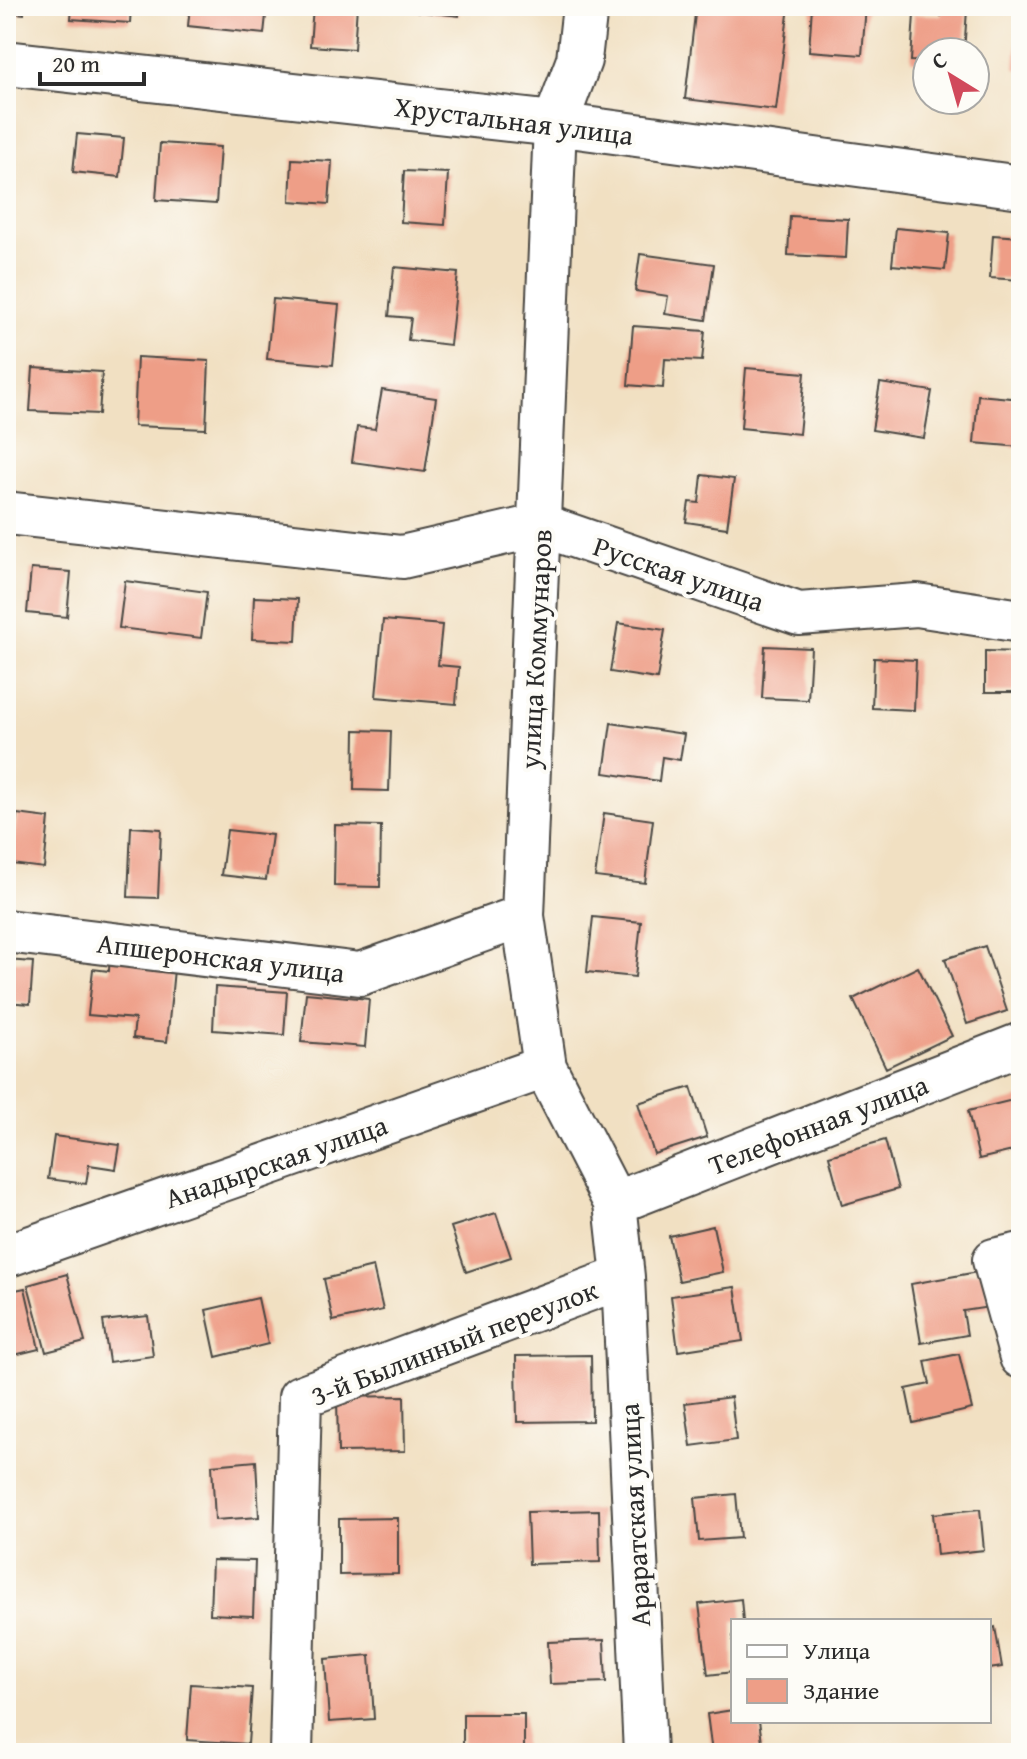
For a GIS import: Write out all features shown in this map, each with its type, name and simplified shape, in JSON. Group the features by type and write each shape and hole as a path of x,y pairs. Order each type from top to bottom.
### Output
{"street":[{"name":"улица Коммунаров","path":"585,6 579,60 555,124 523,916 545,1067 615,1203 623,1277"},
{"name":"Хрустальная улица","path":"6,63 555,124 1021,187"},
{"path":"6,513 402,557 541,525"},
{"name":"Русская улица","path":"541,525 799,614 917,605 1021,621"},
{"name":"Апшеронская улица","path":"6,931 360,974 523,916"},
{"name":"Телефонная улица","path":"615,1203 1021,1044"},
{"name":"Анадырская улица","path":"6,1256 545,1067"},
{"path":"1021,1254 994,1260 1021,1357"},
{"name":"3-й Былинный переулок","path":"291,1753 300,1397 623,1277"},
{"name":"Араратская улица","path":"623,1277 645,1753"}],"building":[{"path":"6,6 24,6 24,14 6,12"},
{"path":"72,6 131,6 130,23 71,19"},
{"path":"190,6 267,6 264,34 188,26"},
{"path":"313,6 357,6 354,49 310,46"},
{"path":"408,6 460,6 459,16 408,10"},
{"path":"696,6 789,6 776,110 685,99"},
{"path":"812,6 866,6 862,55 809,51"},
{"path":"942,9 967,10 965,36 913,36 914,14 941,16"},
{"path":"1018,26 1021,26 1021,70 1015,69"},
{"path":"6,128 15,129 11,180 6,179"},
{"path":"77,134 124,138 120,177 73,172"},
{"path":"160,143 220,147 216,204 156,200"},
{"path":"292,159 332,161 329,204 290,201"},
{"path":"404,171 448,173 445,225 401,222"},
{"path":"790,216 848,219 846,258 788,255"},
{"path":"896,228 949,233 945,270 892,265"},
{"path":"993,235 1021,237 1021,280 990,278"},
{"path":"640,254 714,264 706,320 665,314 668,296 635,291"},
{"path":"394,267 458,273 450,345 408,340 411,318 389,316"},
{"path":"273,299 339,305 333,365 267,359"},
{"path":"633,326 705,331 702,361 665,359 663,388 628,385"},
{"path":"137,357 209,361 206,429 134,426"},
{"path":"33,368 102,372 99,414 30,411"},
{"path":"746,368 805,373 799,434 741,428"},
{"path":"880,383 932,391 924,438 872,430"},
{"path":"382,390 436,398 425,472 352,462 357,427 375,429"},
{"path":"978,395 1021,399 1021,447 974,443"},
{"path":"702,475 734,479 727,528 686,522 689,502 699,503"},
{"path":"31,569 71,572 67,617 27,613"},
{"path":"125,581 207,592 201,638 119,628"},
{"path":"254,597 298,599 296,641 252,639"},
{"path":"383,620 442,625 438,665 459,667 456,704 376,697"},
{"path":"618,623 665,630 657,679 610,672"},
{"path":"765,646 811,648 808,700 762,698"},
{"path":"985,651 1021,652 1021,692 985,692"},
{"path":"874,658 916,660 914,710 872,708"},
{"path":"611,723 684,734 680,760 662,757 659,781 604,773"},
{"path":"355,730 391,731 389,791 354,790"},
{"path":"604,813 653,820 645,883 595,877"},
{"path":"17,814 49,818 44,868 11,864"},
{"path":"335,825 381,826 380,887 334,886"},
{"path":"131,827 161,829 158,898 128,897"},
{"path":"227,830 272,835 266,880 221,875"},
{"path":"593,917 641,922 635,977 587,972"},
{"path":"985,946 1007,1011 967,1024 945,959"},
{"path":"110,953 175,959 167,1042 133,1038 135,1019 88,1015 93,969 109,971"},
{"path":"6,960 33,962 30,1004 6,1002"},
{"path":"918,967 952,1036 886,1068 853,999"},
{"path":"215,987 287,992 284,1035 213,1030"},
{"path":"306,993 369,999 365,1047 301,1042"},
{"path":"691,1087 707,1137 654,1154 638,1103"},
{"path":"1021,1098 1021,1149 979,1159 968,1111"},
{"path":"54,1136 120,1145 116,1169 89,1165 86,1184 48,1179"},
{"path":"885,1140 898,1189 842,1205 829,1156"},
{"path":"496,1213 511,1257 466,1272 451,1227"},
{"path":"713,1226 723,1272 679,1281 669,1236"},
{"path":"373,1267 383,1310 333,1321 324,1279"},
{"path":"983,1271 990,1307 963,1311 967,1335 921,1343 911,1284"},
{"path":"67,1274 85,1342 46,1352 28,1285"},
{"path":"735,1287 743,1341 678,1351 671,1296"},
{"path":"25,1288 39,1349 6,1357 6,1292"},
{"path":"258,1298 268,1344 216,1357 206,1310"},
{"path":"148,1316 153,1356 109,1362 103,1321"},
{"path":"959,1354 972,1409 913,1423 906,1389 930,1384 925,1361"},
{"path":"591,1355 592,1421 517,1422 516,1356"},
{"path":"404,1396 405,1451 338,1452 337,1397"},
{"path":"731,1397 736,1440 691,1446 685,1403"},
{"path":"256,1461 259,1517 215,1520 212,1465"},
{"path":"736,1494 740,1538 699,1541 695,1498"},
{"path":"980,1509 984,1550 937,1555 933,1514"},
{"path":"599,1510 600,1562 529,1564 527,1512"},
{"path":"398,1518 398,1574 339,1575 339,1519"},
{"path":"212,1560 255,1561 253,1616 210,1614"},
{"path":"741,1599 743,1619 731,1619 731,1672 708,1675 699,1604"},
{"path":"995,1627 1002,1667 991,1669 991,1628"},
{"path":"604,1640 606,1682 550,1684 548,1642"},
{"path":"370,1655 374,1719 329,1722 325,1659"},
{"path":"191,1684 252,1688 248,1744 187,1740"},
{"path":"731,1710 731,1723 759,1723 763,1748 712,1753 707,1714"},
{"path":"463,1714 524,1714 524,1753 463,1753"}]}
